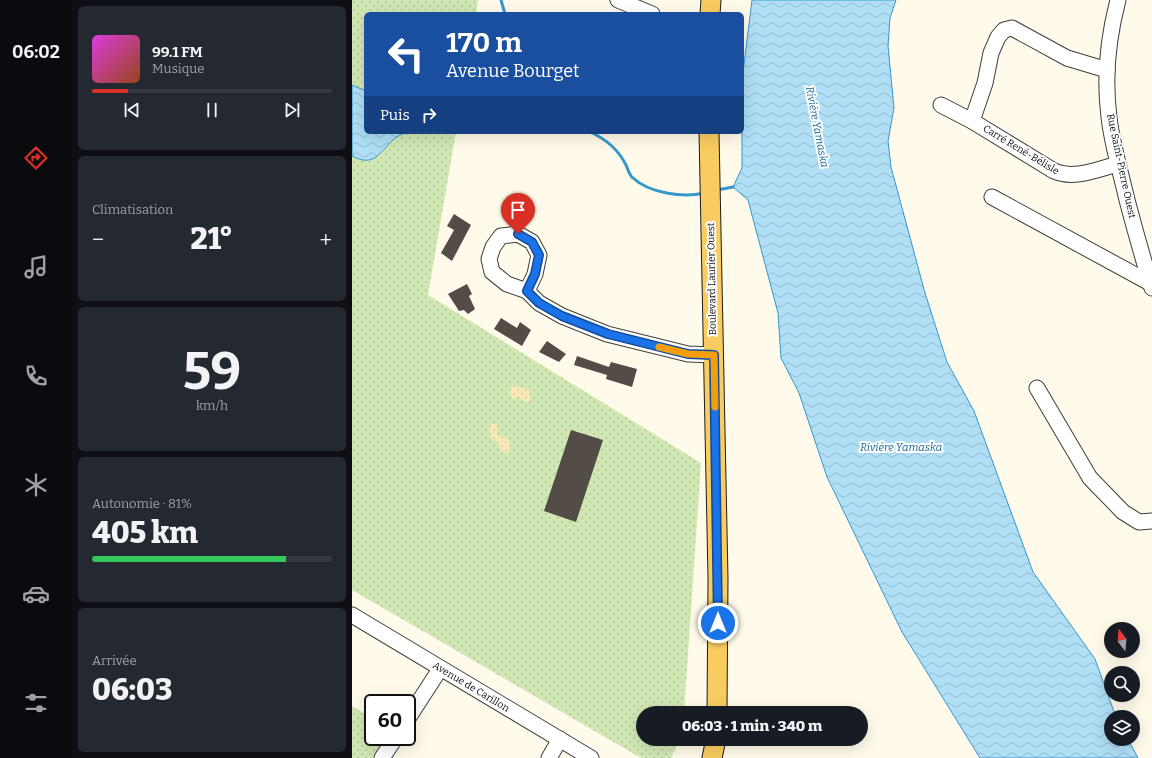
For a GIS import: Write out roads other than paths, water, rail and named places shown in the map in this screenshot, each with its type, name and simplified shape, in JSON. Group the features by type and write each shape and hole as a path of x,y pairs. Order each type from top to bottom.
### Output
{"main road":[{"path":"710,12 711,0"},
{"name":"Boulevard Laurier Ouest","path":"709,134 718,579 717,706"},
{"path":"712,758 715,746"}],"street":[{"path":"618,0 647,12"},
{"name":"Rue Saint-Pierre Ouest","path":"1118,0 1112,24 1107,70 1108,118 1118,164 1151,286"},
{"name":"Carré René-Bélisle","path":"972,121 985,83 991,53 998,37 1004,30 1012,28 1067,58 1107,70"},
{"name":"Carré René-Bélisle","path":"941,105 972,121 1054,172 1063,175 1076,174 1118,164"},
{"name":"Rue Saint-Pierre Ouest","path":"992,197 1151,286"},
{"path":"527,291 539,303 562,316 608,334 688,354 714,355"},
{"path":"1038,388 1090,478 1123,512 1139,522 1152,521"},
{"name":"Avenue de Carillon","path":"352,615 591,758"},
{"path":"416,706 440,669"},
{"path":"549,758 560,739"},
{"path":"382,758 390,746"}],"water":[{"name":"Rivière Yamaska","path":"752,0 896,0 890,18 888,46 894,108 888,141 891,167 925,293 947,362 974,411 1033,572 1095,659 1104,684 1104,702 1111,702 1113,710 1104,710 1104,746 1132,746 1138,758 980,758 902,632 827,477 799,393 781,358 778,313 748,200 733,187 742,168 742,134 744,134 744,64"},
{"path":"352,85 364,90 364,134 401,134 376,157 366,160 352,156"}],"waterway":[{"path":"501,0 504,12"},
{"path":"594,134 606,141 615,149 623,159 630,175 640,183 657,191 667,193 686,195 704,193"},
{"path":"717,190 733,187"}]}
